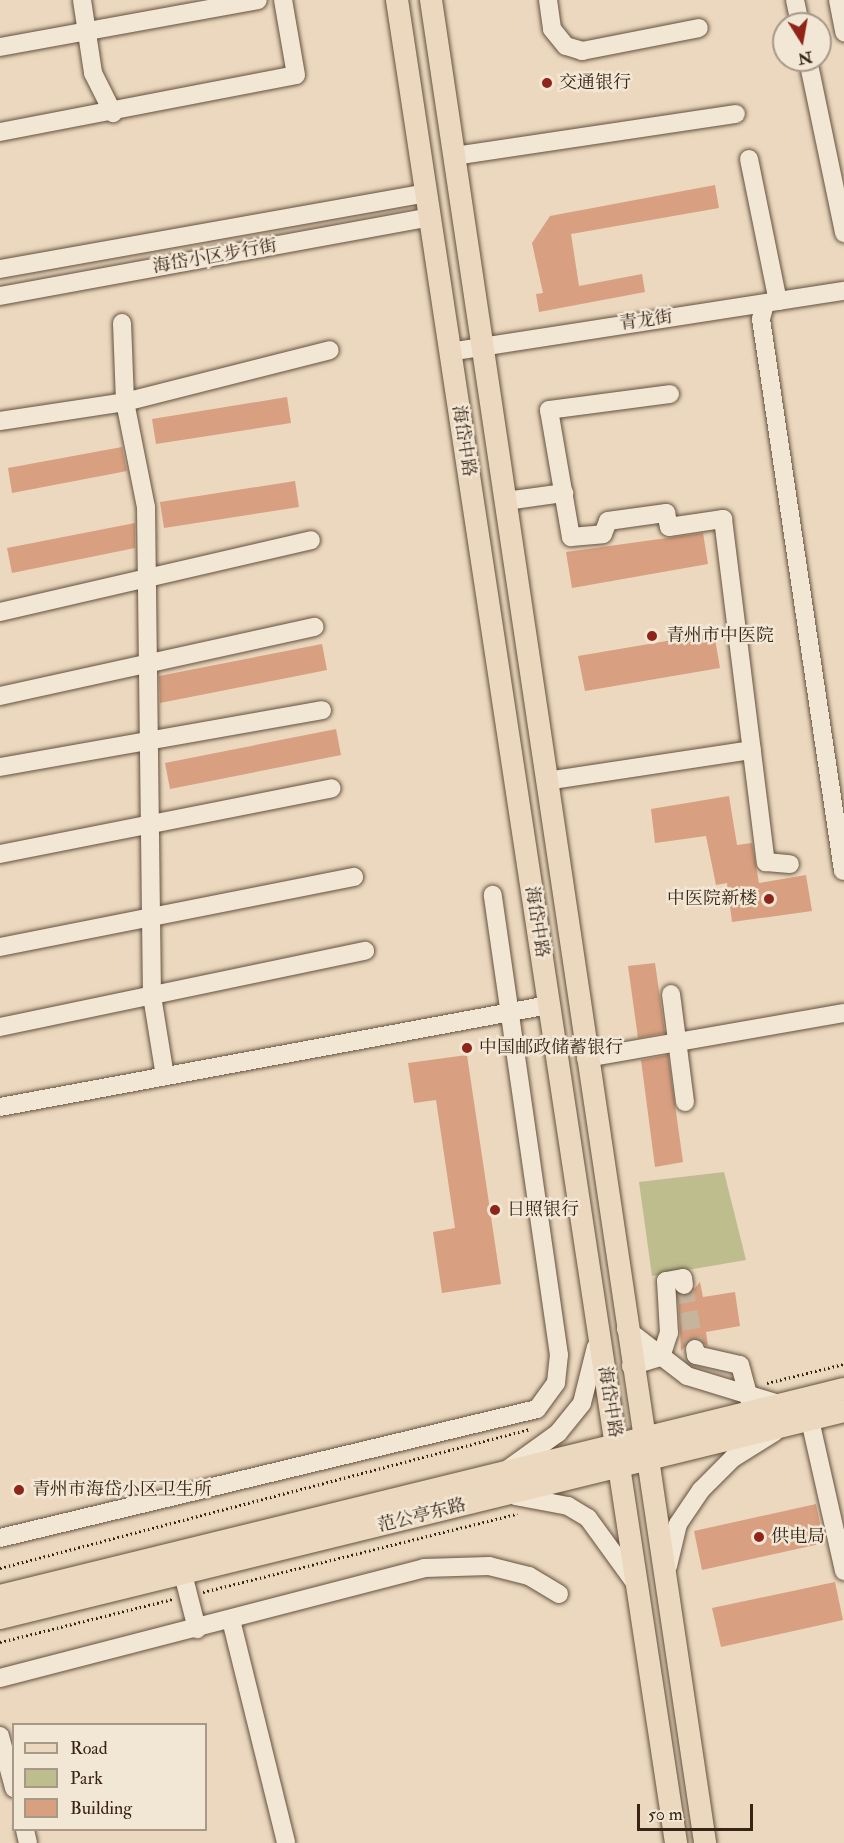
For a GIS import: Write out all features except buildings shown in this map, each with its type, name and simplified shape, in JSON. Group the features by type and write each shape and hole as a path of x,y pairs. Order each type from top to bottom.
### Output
{"main road":[{"name":"海岱中路","path":"397,0 676,1843"},
{"name":"海岱中路","path":"431,0 644,1452 705,1843"},
{"name":"范公亭东路","path":"0,1596 644,1452 784,1416 844,1389"},
{"name":"范公亭东路","path":"644,1452 750,1398 784,1416 810,1420 844,1411"},
{"name":"范公亭东路","path":"0,1618 185,1585 503,1485"}],"street":[{"path":"82,0 99,92 113,113"},
{"path":"0,46 258,0"},
{"path":"0,132 113,113 296,75 283,0"},
{"path":"548,0 552,29 566,46 582,51 699,28"},
{"path":"837,0 844,32"},
{"path":"811,72 844,232"},
{"path":"454,156 736,114"},
{"path":"749,159 772,302 760,319 843,871"},
{"name":"海岱小区步行街","path":"0,268 426,193"},
{"name":"海岱小区步行街","path":"0,296 429,217"},
{"name":"青龙街","path":"449,352 844,291"},
{"path":"122,324 125,402 146,507 146,666 152,996 165,1076"},
{"path":"0,421 125,402 330,350"},
{"path":"670,394 549,411 571,537 603,534 608,521 666,513 669,527 723,519 766,862 790,864"},
{"path":"506,501 564,493"},
{"path":"0,612 146,576 311,540"},
{"path":"0,696 146,666 315,627"},
{"path":"0,767 322,710"},
{"path":"546,782 752,750"},
{"path":"0,854 148,828 332,788"},
{"path":"0,947 354,877"},
{"path":"0,1539 537,1409 556,1383 559,1355 493,896"},
{"path":"0,1027 365,951"},
{"path":"670,994 685,1102"},
{"path":"0,1107 549,1005"},
{"path":"586,1058 677,1046 844,1013"},
{"path":"661,1357 669,1333 666,1281 683,1278 684,1285"},
{"path":"626,1329 661,1357 703,1383 750,1398"},
{"path":"598,1334 582,1404 558,1433 503,1485 588,1518 637,1586"},
{"path":"694,1349 696,1355 740,1365 750,1398"},
{"path":"632,1366 661,1357"},
{"path":"665,1583 678,1524 701,1490 734,1458 784,1416"},
{"path":"810,1420 844,1572"},
{"path":"0,1678 197,1629 424,1568 489,1566 529,1576 559,1594"},
{"path":"185,1585 197,1629"},
{"path":"231,1620 286,1843"},
{"path":"0,1736 12,1781"}],"path":[{"path":"750,1398 844,1364"},
{"path":"0,1568 535,1428"},
{"path":"0,1642 185,1585 524,1512"}],"green space":[{"path":"724,1172 746,1260 652,1276 639,1182"}],"tunnel":[{"path":"684,1285 695,1349"}],"place":[{"name":"交通银行","path":"547,83"},
{"name":"青州市中医院","path":"652,636"},
{"name":"中医院新楼","path":"769,899"},
{"name":"中国邮政储蓄银行","path":"467,1048"},
{"name":"日照银行","path":"495,1210"},
{"name":"青州市海岱小区卫生所","path":"19,1490"},
{"name":"供电局","path":"759,1537"}]}
